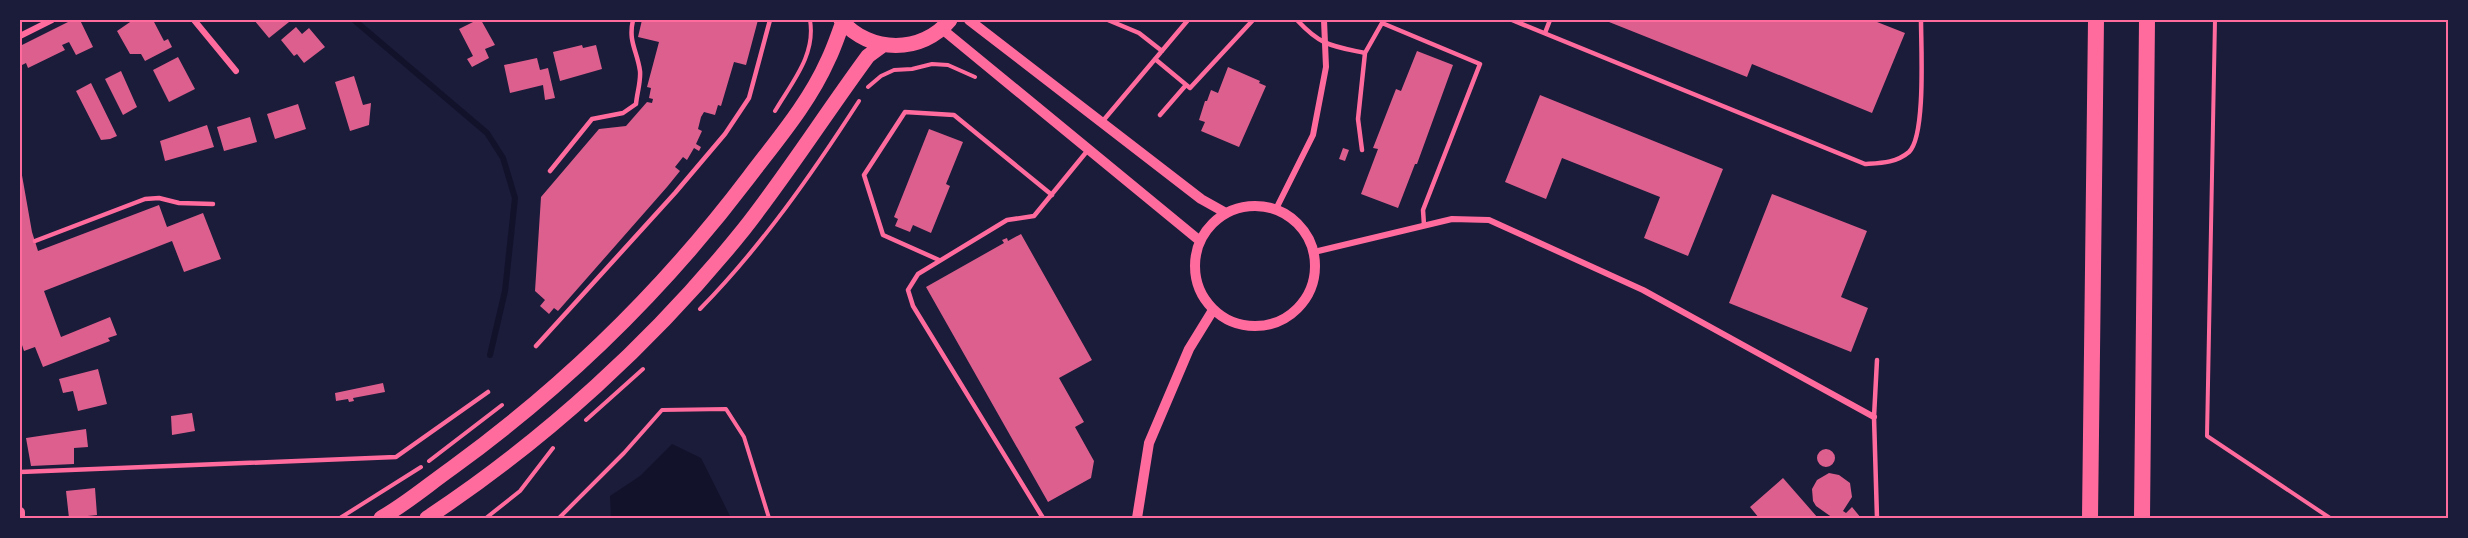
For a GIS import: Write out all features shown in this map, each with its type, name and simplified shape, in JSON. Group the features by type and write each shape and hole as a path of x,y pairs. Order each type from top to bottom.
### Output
{"highway":[{"path":"2090,519 2096,20"},
{"path":"2142,519 2147,20"}],"main road":[{"path":"381,519 533,406 600,347 648,296 717,220 804,104 828,62 842,21 865,39 883,45 904,46 924,41 946,24"},
{"path":"427,519 513,456 573,407 639,345 743,231 779,184 868,56 883,45"}],"street":[{"path":"20,36 52,20"},
{"path":"194,20 236,71"},
{"path":"969,20 1201,199 1226,213"},
{"path":"1276,209 1313,135 1326,67 1324,20"},
{"path":"946,24 991,69 1200,241"},
{"path":"1258,205 1276,209 1294,219 1306,232 1314,252 1316,268 1312,288 1304,303 1288,317 1271,325 1250,327 1230,322 1213,310 1201,293 1195,272 1200,241 1210,226 1226,213 1237,208 1258,205"},
{"path":"1314,252 1452,219 1489,220 1643,290 1874,417"},
{"path":"1137,519 1149,443 1189,349 1213,310"}],"lane":[{"path":"550,171 592,119 623,112 636,104 640,75 631,42 630,33 633,20"},
{"path":"536,346 675,193 725,134 749,98 770,20"},
{"path":"1108,20 1139,33 1162,51"},
{"path":"1102,122 1188,20"},
{"path":"1155,59 1190,88 1253,20"},
{"path":"1298,20 1309,33 1325,44 1365,53"},
{"path":"1512,20 1865,164 1891,162 1910,151 1920,128 1921,20"},
{"path":"1545,33 1551,20"},
{"path":"1362,150 1358,119 1365,53 1382,24 1480,64 1423,210 1424,225"},
{"path":"1160,115 1186,85"},
{"path":"939,260 883,235 864,175 905,112 954,115 1052,195"},
{"path":"1043,519 913,306 908,290 918,274 1007,220 1034,216 1089,149"},
{"path":"35,241 145,199 159,198 179,203 213,204"},
{"path":"1877,360 1874,417 1877,519"},
{"path":"20,472 396,457 488,392"}],"path":[{"path":"772,116 807,57 812,32 810,20"},
{"path":"2215,20 2207,436 2330,519"},
{"path":"698,311 768,230 832,143 869,86 894,70 912,69 932,64 948,65 983,80 991,69"},
{"path":"579,427 625,387 649,362"},
{"path":"340,519 421,467 505,403"},
{"path":"560,519 662,410 726,409 744,438 769,519"},
{"path":"486,519 520,491 554,447"}],"shaded area":[{"path":"672,444 701,458 731,518 611,518 610,496 640,476"}],"building":[{"path":"72,20 80,20 93,47 76,55 69,42 62,45 65,50 28,68 26,63 20,66 20,46"},
{"path":"133,20 153,20 164,41 168,39 172,47 145,61 141,54 130,54 117,31"},
{"path":"254,20 288,20 289,22 269,38"},
{"path":"481,20 495,45 485,49 489,58 472,67 467,59 473,56 459,29"},
{"path":"642,20 758,20 746,65 734,62 721,106 718,105 715,115 704,112 701,117 698,129 702,131 696,144 701,147 699,151 694,148 687,160 683,157 675,167 680,171 667,187 558,311 554,308 549,314 540,306 545,300 535,291 541,197 599,129 626,126 647,102 652,103 653,99 649,98 651,88 647,87 659,42 638,37"},
{"path":"1604,20 1872,20 1905,33 1872,113 1752,64 1747,77"},
{"path":"296,27 302,34 309,28 325,47 304,63 297,54 294,56 281,40"},
{"path":"582,45 583,48 596,45 602,69 560,81 553,52"},
{"path":"1417,51 1453,65 1417,164 1415,164 1398,208 1361,194 1378,149 1373,148 1396,89 1401,91"},
{"path":"178,57 195,89 169,102 153,70"},
{"path":"537,58 540,70 548,68 555,98 545,100 543,85 510,93 504,65"},
{"path":"1228,67 1266,86 1239,147 1201,131 1205,122 1199,120 1211,90 1218,93"},
{"path":"121,71 137,107 123,115 105,79"},
{"path":"354,76 363,105 371,103 369,125 350,131 335,82"},
{"path":"91,83 117,136 110,139 101,140 76,91"},
{"path":"1540,95 1723,169 1688,256 1644,238 1660,197 1562,158 1546,199 1505,182"},
{"path":"298,104 306,129 275,139 267,114"},
{"path":"250,117 257,142 224,151 217,127"},
{"path":"207,125 214,147 165,161 160,141"},
{"path":"929,129 963,142 946,184 950,186 931,233 913,225 910,232 895,226 898,219 894,217"},
{"path":"1343,148 1349,150 1345,161 1339,159"},
{"path":"20,164 32,232 38,251 159,205 167,227 203,213 221,259 184,272 172,241 44,291 61,337 110,317 117,335 108,338 110,341 43,367 35,347 24,351 20,339"},
{"path":"1772,194 1867,231 1841,297 1868,308 1851,352 1729,303"},
{"path":"1021,234 1092,360 1059,378 1084,422 1075,427 1094,461 1091,478 1048,502 926,287 1004,243 1002,240 1007,238 1008,241"},
{"path":"98,369 107,404 78,411 73,391 63,393 59,379"},
{"path":"383,383 385,392 353,398 354,401 349,402 348,399 336,401 335,393"},
{"path":"192,413 195,431 172,435 171,416"},
{"path":"86,429 88,447 74,448 74,464 31,466 26,438"},
{"path":"1826,449 1834,454 1835,458 1830,466 1826,467 1818,462 1817,458 1822,450"},
{"path":"1829,473 1839,475 1850,483 1852,497 1843,511 1846,513 1852,507 1861,518 1833,518 1816,506 1812,489 1817,480"},
{"path":"1783,478 1818,518 1759,518 1750,507"},
{"path":"95,488 97,515 69,518 66,491"}],"waterway":[{"path":"354,20 487,133 503,158 515,198 505,291 490,355"}]}
